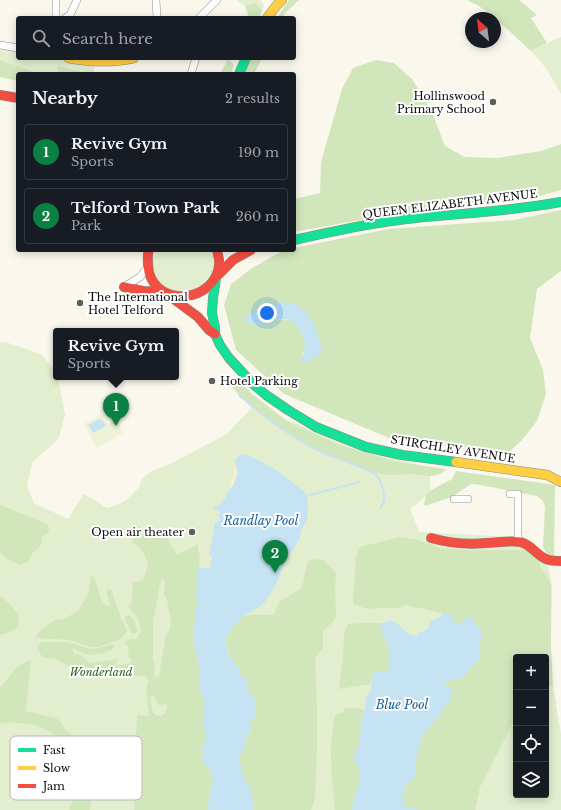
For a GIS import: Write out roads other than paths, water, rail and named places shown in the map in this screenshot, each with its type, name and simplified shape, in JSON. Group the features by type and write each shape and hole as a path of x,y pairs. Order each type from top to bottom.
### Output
{"street":[{"path":"56,0 56,16"},
{"path":"68,16 76,0"},
{"path":"156,0 157,16"},
{"path":"201,16 217,0"},
{"path":"268,16 276,2"},
{"path":"0,45 16,48"},
{"path":"77,60 104,62 119,60"},
{"path":"192,72 195,60"},
{"path":"241,72 245,60"},
{"path":"0,95 16,98"},
{"name":"QUEEN ELIZABETH AVENUE","path":"296,240 354,227 398,220 521,209 561,202"},
{"path":"124,287 140,276 148,267 148,252"},
{"path":"214,334 212,304 220,265 218,252"},
{"path":"124,287 147,292 187,297 195,295 206,289 233,260 247,252"},
{"name":"STIRCHLEY AVENUE","path":"148,267 150,276 155,285 201,320 214,334 229,358 252,383 277,403 316,426 366,447 402,455 548,475 561,482"},
{"path":"510,494 522,494 518,541"},
{"path":"454,499 468,499"},
{"path":"431,538 444,542 460,544 518,541 529,545 546,559 561,561"}],"water":[{"path":"283,302 296,304 306,312 314,324 322,347 320,354 307,362 301,361 305,343 302,334 295,323 286,319 279,319 253,325 246,322 245,315 250,315 261,307"},
{"path":"99,419 103,421 106,426 93,433 88,425"},
{"name":"Randlay Pool","path":"244,454 259,460 303,490 307,497 308,513 298,542 287,559 271,594 263,604 240,619 227,636 226,640 229,654 240,668 240,674 247,680 247,689 255,700 256,708 254,713 256,716 254,719 250,720 252,725 239,759 244,779 252,794 254,810 208,810 213,778 211,770 203,762 203,754 201,749 206,742 204,708 206,707 203,702 203,695 199,692 200,670 193,640 195,613 198,602 196,595 199,567 210,569 212,557 209,555 215,522 219,522 220,511 213,508 220,504 233,486 238,473 235,460 240,455"},
{"name":"Blue Pool","path":"442,613 451,614 455,624 461,624 465,618 471,618 476,627 481,630 482,635 479,649 479,660 471,667 469,672 460,679 454,678 446,684 446,687 451,688 452,697 444,709 441,709 439,717 431,724 421,739 416,760 415,777 412,781 406,784 402,798 405,807 408,809 416,807 417,810 352,810 360,779 357,762 354,761 355,750 359,746 362,719 366,703 365,699 371,690 374,672 388,672 389,670 389,653 387,642 379,628 383,623 390,620 398,624 408,634 417,636 419,633 428,629 431,621 439,618"}],"waterway":[{"path":"239,395 269,420 302,442 325,454 367,469 376,475 380,480 384,498 380,509"},
{"path":"307,496 359,482"}],"place":[{"name":"Hollinswood Primary School","path":"493,102"},
{"name":"The International Hotel Telford","path":"80,303"},
{"name":"Hotel Parking","path":"212,381"},
{"name":"Revive Gym","path":"116,426"},
{"name":"Open air theater","path":"192,532"},
{"name":"Telford Town Park","path":"275,573"}],"park label":[{"name":"Wonderland","path":"101,672"}]}
